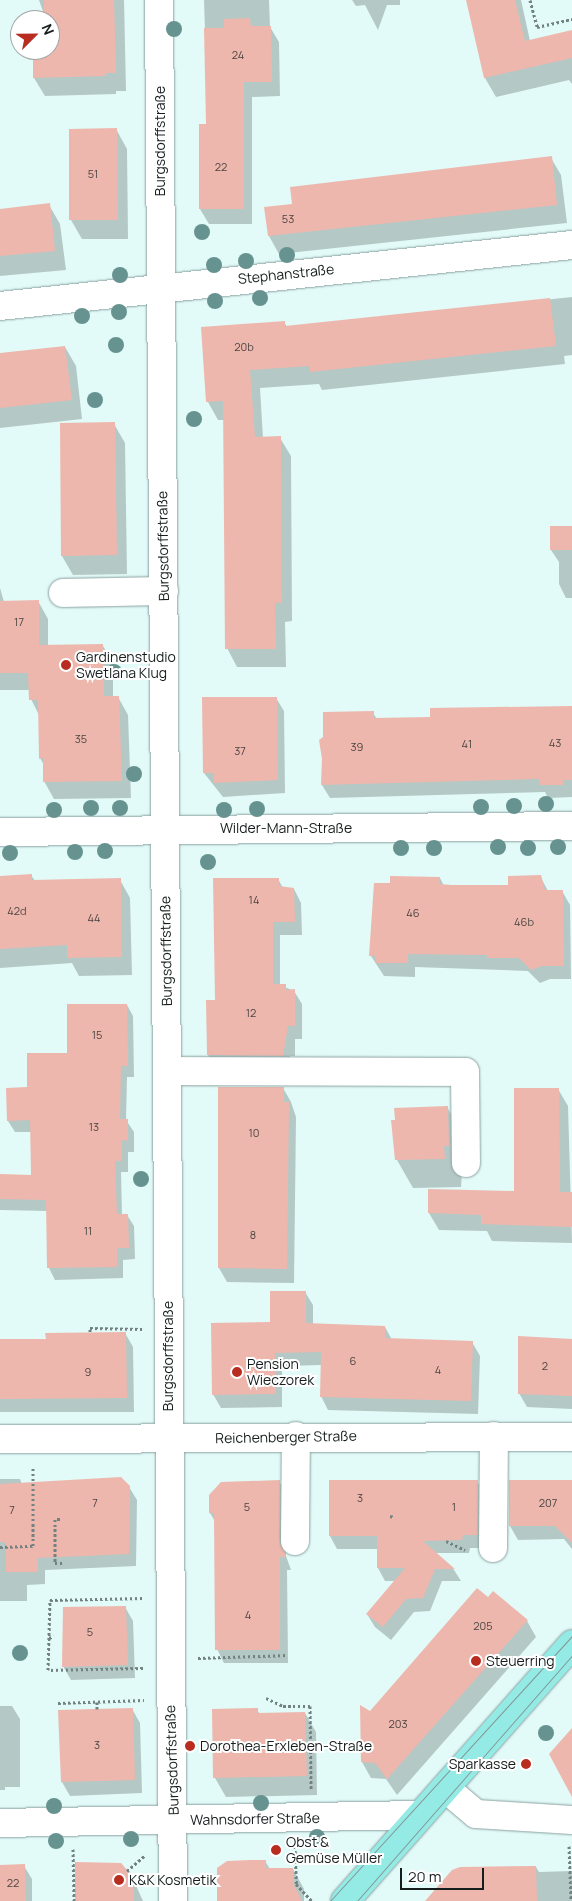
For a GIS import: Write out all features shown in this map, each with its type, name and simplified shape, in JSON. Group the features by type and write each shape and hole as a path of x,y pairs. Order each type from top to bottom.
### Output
{"main road":[{"path":"345,1901 572,1644"}],"street":[{"name":"Burgsdorffstraße","path":"159,0 167,1071 169,1663 174,1821 173,1901"},
{"name":"Stephanstraße","path":"0,306 161,287 572,244"},
{"path":"63,593 164,591"},
{"name":"Wilder-Mann-Straße","path":"0,832 572,826"},
{"path":"167,1071 465,1072 466,1163"},
{"path":"296,1436 296,1541"},
{"name":"Reichenberger Straße","path":"0,1439 168,1439 296,1436 572,1437"},
{"path":"493,1548 494,1436"},
{"path":"445,1788 476,1814 571,1820"},
{"name":"Wahnsdorfer Straße","path":"0,1823 420,1815"}],"path":[{"path":"530,0 537,27 572,19"},
{"path":"90,1332 90,1328 144,1329"},
{"path":"0,1547 33,1546 36,1438"},
{"path":"60,1519 55,1519 55,1563 63,1562"},
{"path":"169,1597 50,1600 48,1670 288,1655"},
{"path":"49,1638 54,1636"},
{"path":"266,1698 283,1706 310,1706 303,1818 296,1884 312,1901"},
{"path":"58,1703 170,1699"},
{"path":"97,1702 97,1709"},
{"path":"282,1713 283,1706"},
{"path":"571,1820 571,1901"},
{"path":"73,1822 74,1901"},
{"path":"127,1871 139,1860"}],"building":[{"path":"44,0 114,0 116,73 106,73 106,76 33,78 33,60 60,60 60,10 44,10"},
{"path":"466,0 515,0 525,41 572,30 572,58 484,78"},
{"path":"250,18 251,26 271,26 272,82 244,82 244,209 199,209 199,124 206,124 204,28 224,28 224,19"},
{"path":"117,128 118,220 69,220 69,129"},
{"path":"552,156 557,205 268,236 264,207 292,204 290,187"},
{"path":"50,203 55,251 0,256 0,209"},
{"path":"550,298 556,346 310,372 310,366 250,370 255,437 281,436 282,603 275,603 276,649 225,649 223,401 206,402 201,327 285,321 285,326"},
{"path":"65,346 72,400 0,408 0,353"},
{"path":"115,422 117,555 61,556 60,423"},
{"path":"550,526 572,526 572,550 550,550"},
{"path":"39,600 39,645 103,644 104,696 119,696 122,781 43,782 43,758 39,759 38,700 29,700 28,673 0,673 0,601"},
{"path":"202,697 277,697 278,780 214,783 214,773 203,773"},
{"path":"572,706 572,780 563,780 563,785 539,785 539,779 321,785 322,759 319,740 323,737 323,712 374,711 374,718 430,717 430,708"},
{"path":"32,874 32,880 121,878 122,957 67,958 67,945 0,949 0,876"},
{"path":"541,875 545,890 563,890 564,966 542,966 531,970 519,958 487,958 487,955 408,954 408,963 375,963 375,956 369,956 374,883 390,883 390,876 440,877 440,884 451,885 508,885 508,876"},
{"path":"213,878 279,878 279,886 294,888 295,922 273,922 273,984 286,984 286,990 295,989 295,1026 288,1026 283,1056 207,1055 206,1000 215,1000"},
{"path":"67,1004 127,1004 128,1066 121,1066 120,1119 128,1119 128,1141 122,1140 122,1161 115,1161 117,1214 128,1214 129,1248 117,1248 117,1267 47,1268 46,1200 0,1199 0,1174 31,1175 30,1120 7,1121 6,1088 27,1087 27,1053 67,1053"},
{"path":"218,1087 284,1087 284,1102 289,1102 287,1269 218,1268"},
{"path":"514,1088 559,1088 560,1192 572,1192 572,1227 481,1224 481,1215 428,1213 428,1189 514,1191"},
{"path":"448,1106 449,1146 444,1146 445,1159 395,1160 391,1120 395,1120 394,1108"},
{"path":"270,1291 306,1291 306,1323 385,1326 385,1338 473,1341 471,1401 320,1397 321,1352 275,1353 276,1394 212,1395 211,1323 270,1322"},
{"path":"126,1332 127,1398 0,1399 0,1339 46,1339 45,1333"},
{"path":"518,1336 572,1339 572,1396 518,1394"},
{"path":"121,1477 130,1486 129,1554 38,1558 38,1572 6,1572 6,1542 0,1542 0,1484"},
{"path":"280,1480 279,1541 285,1552 285,1557 280,1557 280,1650 215,1650 214,1513 209,1513 209,1495 221,1482"},
{"path":"329,1480 478,1480 477,1535 463,1535 462,1540 423,1541 455,1569 435,1569 423,1598 406,1599 383,1627 366,1614 405,1568 377,1568 377,1536 329,1536"},
{"path":"509,1480 572,1480 572,1543 555,1526 509,1526"},
{"path":"477,1588 488,1597 493,1591 528,1620 387,1779 375,1763 361,1762 360,1705 370,1711"},
{"path":"126,1606 128,1665 62,1667 63,1607"},
{"path":"133,1708 135,1780 61,1782 58,1710"},
{"path":"258,1708 258,1713 305,1712 307,1776 213,1778 212,1709"},
{"path":"572,1728 572,1797 549,1754"},
{"path":"266,1860 266,1868 293,1868 294,1885 302,1901 217,1901 217,1868 227,1861"},
{"path":"75,1862 121,1863 134,1878 134,1901 75,1901"},
{"path":"25,1864 26,1901 0,1901 0,1865"},
{"path":"536,1866 537,1901 425,1901 452,1870 460,1867"}],"tram line":[{"path":"330,1901 572,1636"},
{"path":"357,1901 572,1655"}],"place":[{"name":"Gardinenstudio Swetlana Klug","path":"66,665"},
{"name":"Pension Wieczorek","path":"237,1372"},
{"name":"Steuerring","path":"476,1661"},
{"name":"Dorothea-Erxleben-Straße","path":"190,1746"},
{"name":"Sparkasse","path":"526,1764"},
{"name":"Obst & Gemüse Müller","path":"276,1850"},
{"name":"K&K Kosmetik","path":"119,1880"}]}
